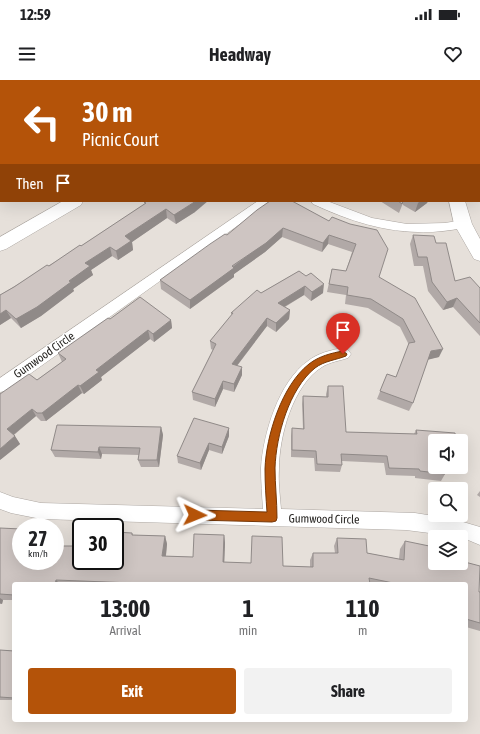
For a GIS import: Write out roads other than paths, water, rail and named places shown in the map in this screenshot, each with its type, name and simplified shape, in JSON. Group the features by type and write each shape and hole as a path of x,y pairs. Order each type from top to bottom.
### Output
{"main road":[{"path":"0,245 73,202"},
{"path":"457,202 463,224 480,255"}],"street":[{"name":"Gumwood Circle","path":"0,386 265,202"},
{"path":"319,202 345,214 393,226 417,229 444,229 463,224"},
{"path":"272,518 270,469 273,441 281,415 291,392 304,374 313,365 330,357 343,354"},
{"name":"Gumwood Circle","path":"0,500 11,505 41,511 426,522 459,529 480,536"}]}
